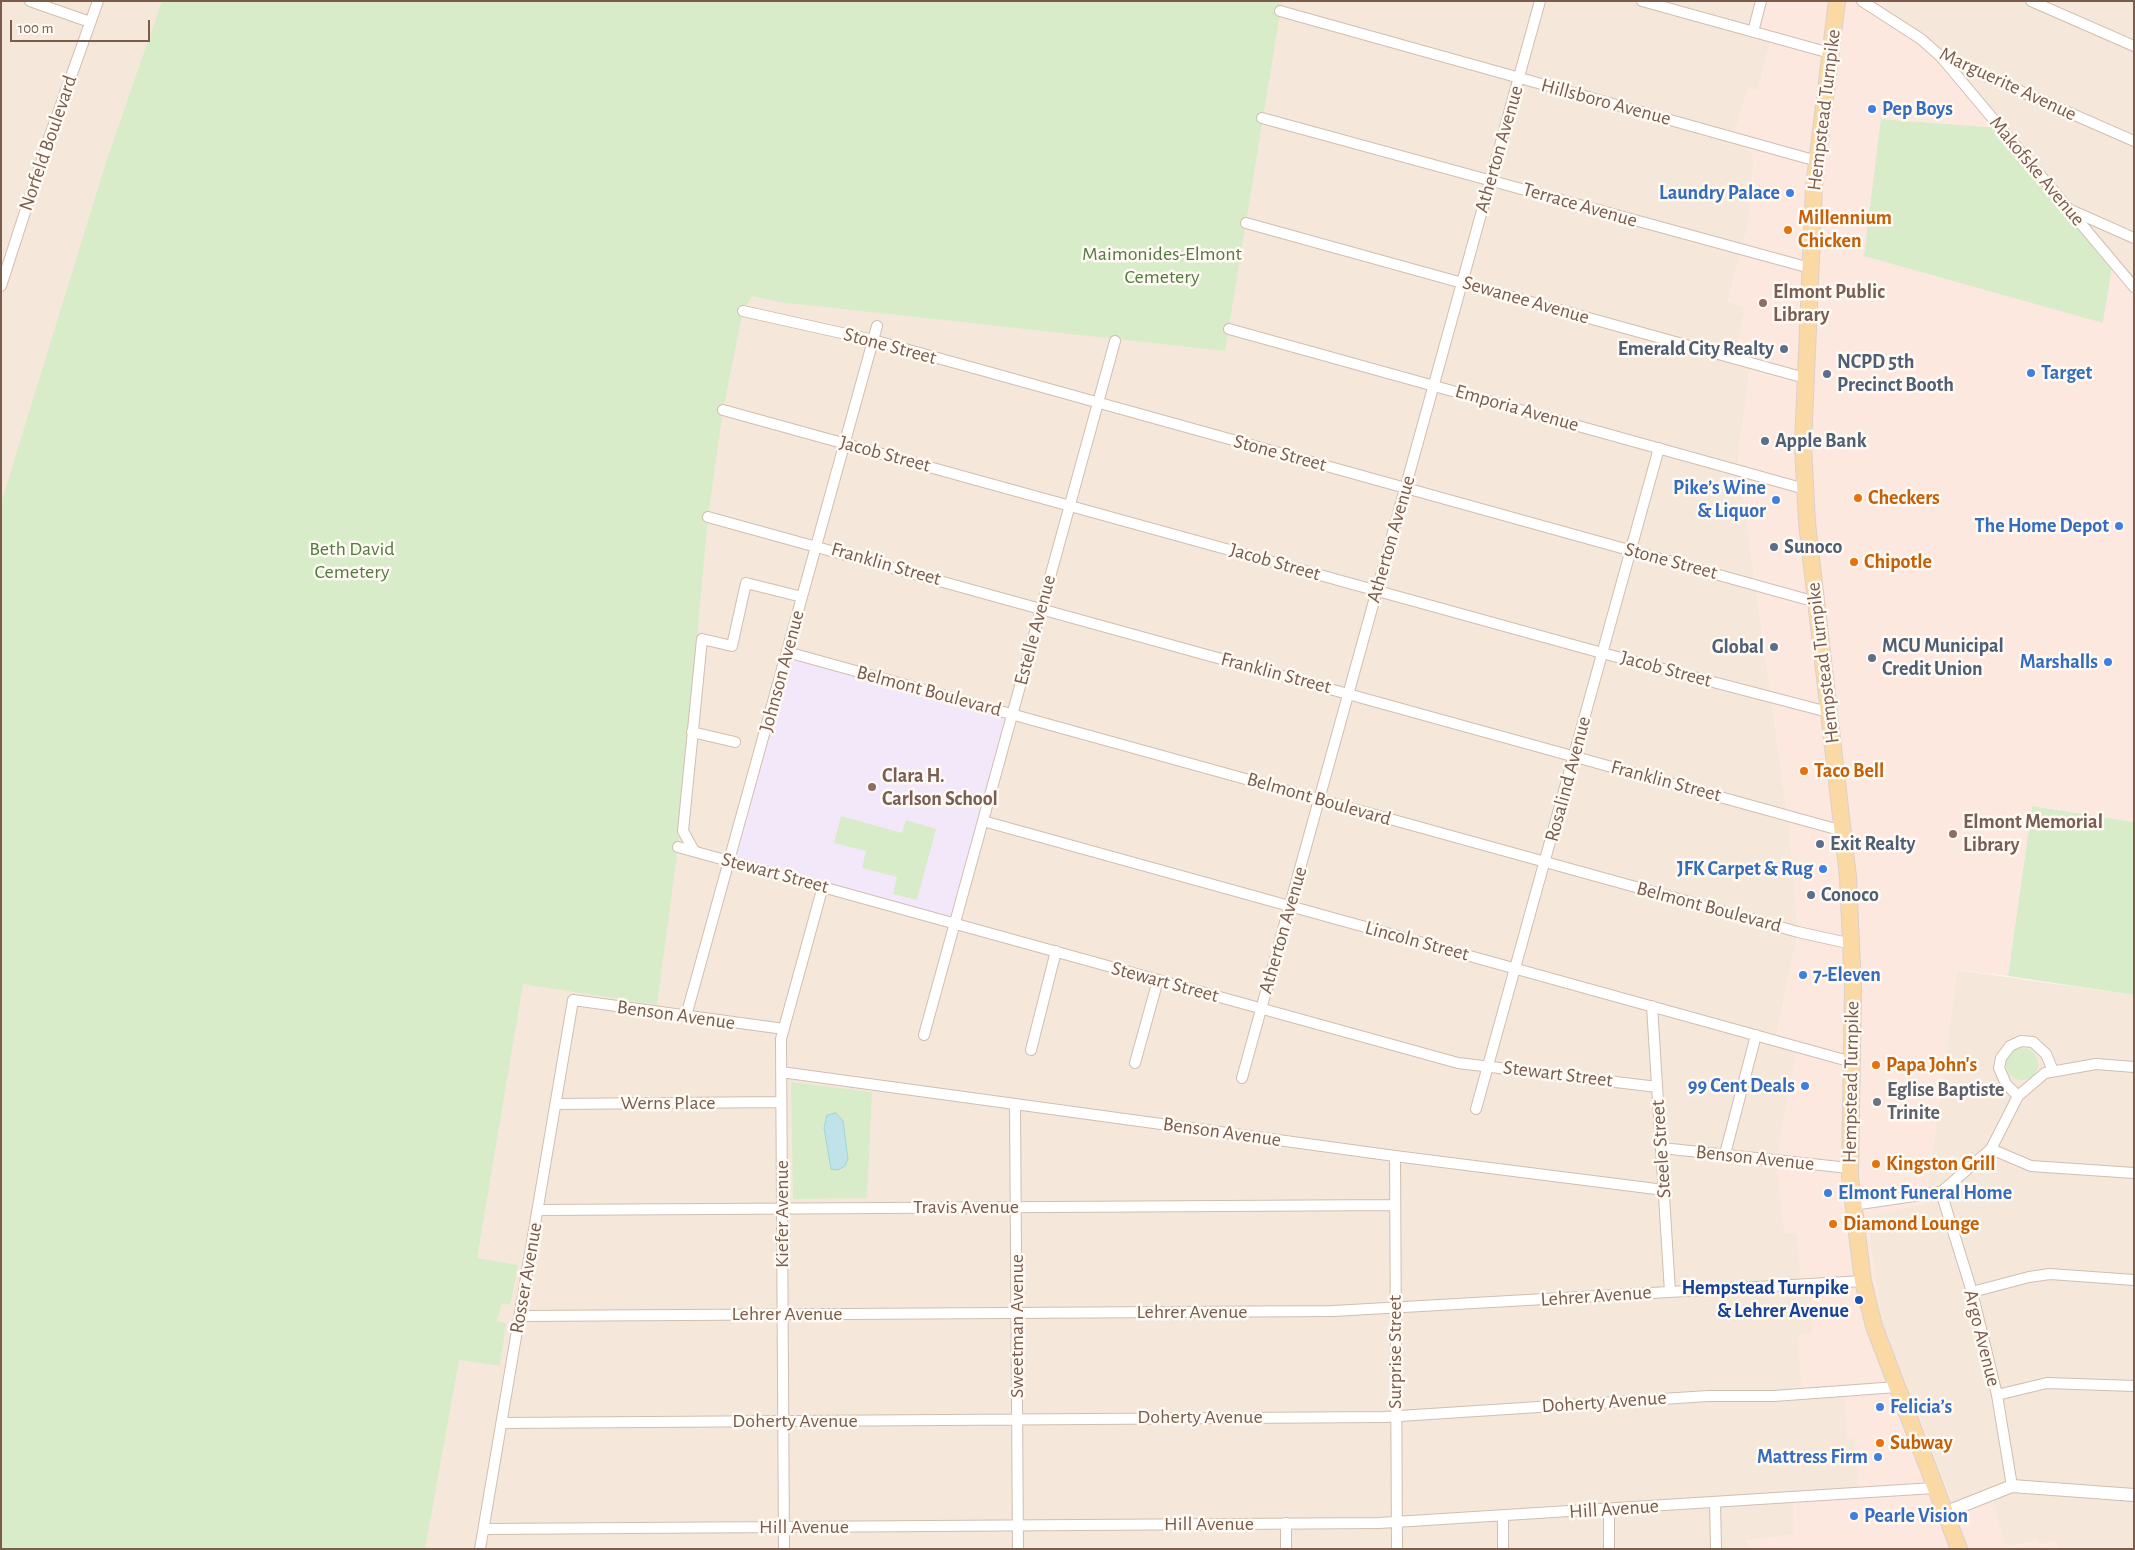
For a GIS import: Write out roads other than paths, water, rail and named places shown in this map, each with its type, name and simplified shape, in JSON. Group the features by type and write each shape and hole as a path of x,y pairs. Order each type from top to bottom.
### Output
{"main road":[{"name":"Hempstead Turnpike","path":"1837,1 1817,161 1805,378 1805,488 1828,712 1843,830 1852,944 1852,1062 1849,1168 1852,1205 1863,1281 1874,1326 1934,1488 1959,1549"}],"street":[{"path":"30,1 90,22"},
{"name":"Norfeld Boulevard","path":"1,286 48,141 98,1"},
{"name":"Atherton Avenue","path":"1242,1078 1540,1"},
{"path":"1753,32 1761,1"},
{"name":"Marguerite Avenue","path":"1862,1 1921,39 1940,56 2134,141"},
{"path":"2031,1 2134,46"},
{"path":"1648,2 1830,53"},
{"name":"Hillsboro Avenue","path":"1280,11 1817,161"},
{"name":"Makofske Avenue","path":"1940,56 2134,287"},
{"name":"Terrace Avenue","path":"1262,118 1810,268"},
{"path":"2069,210 2134,238"},
{"name":"Sewanee Avenue","path":"1246,223 1805,378"},
{"name":"Stone Street","path":"743,311 873,340 1816,602"},
{"name":"Johnson Avenue","path":"686,1016 877,326"},
{"name":"Emporia Avenue","path":"1229,329 1805,488"},
{"name":"Estelle Avenue","path":"924,1034 1114,340"},
{"name":"Jacob Street","path":"723,410 1602,653 1828,712"},
{"name":"Rosalind Avenue","path":"1476,1109 1659,448"},
{"name":"Franklin Street","path":"708,517 816,545 1843,830"},
{"path":"694,851 683,831 702,639 732,646 746,583 802,597"},
{"name":"Belmont Boulevard","path":"787,652 1798,932 1852,944"},
{"path":"692,732 735,742"},
{"name":"Lincoln Street","path":"982,821 1852,1062"},
{"name":"Stewart Street","path":"678,847 1458,1063 1658,1087"},
{"name":"Kiefer Avenue","path":"784,1549 781,1040 823,886"},
{"path":"1031,1050 1056,951"},
{"path":"1135,1063 1158,980"},
{"name":"Benson Avenue","path":"572,1007 573,1000 784,1029"},
{"name":"Steele Street","path":"1652,1006 1670,1292"},
{"name":"Rosser Avenue","path":"480,1549 572,1007"},
{"path":"1725,1154 1756,1035"},
{"path":"2018,1096 2006,1084 1999,1068 2001,1058 2010,1046 2022,1041 2033,1042 2046,1054 2053,1071"},
{"path":"1852,1205 1941,1192 1990,1149 2018,1096 2034,1081 2053,1071 2096,1064 2134,1067"},
{"name":"Benson Avenue","path":"781,1072 1394,1156 1664,1190"},
{"name":"Werns Place","path":"556,1104 780,1102"},
{"name":"Sweetman Avenue","path":"1015,1104 1018,1549"},
{"name":"Benson Avenue","path":"1662,1148 1849,1168"},
{"path":"1990,1149 2032,1166 2134,1173"},
{"name":"Surprise Street","path":"1394,1156 1397,1549"},
{"name":"Argo Avenue","path":"1941,1192 1972,1292 1997,1395 2012,1486"},
{"name":"Travis Avenue","path":"538,1210 1395,1205"},
{"path":"1972,1292 2029,1277 2050,1274 2134,1280"},
{"name":"Lehrer Avenue","path":"520,1316 1395,1309 1863,1281"},
{"path":"1997,1395 2047,1383 2134,1386"},
{"name":"Doherty Avenue","path":"502,1423 1396,1415 1708,1396 1783,1396 1897,1387"},
{"path":"1944,1513 2012,1486 2134,1495"},
{"name":"Hill Avenue","path":"484,1529 1397,1522 1934,1488"},
{"path":"1715,1502 1716,1549"},
{"path":"1609,1509 1609,1549"},
{"path":"1503,1516 1503,1549"},
{"path":"1286,1523 1286,1549"}],"water":[{"path":"836,1113 843,1121 848,1159 845,1166 838,1170 831,1169 824,1128 827,1115"}],"place":[{"name":"Pep Boys","path":"1872,109"},
{"name":"Laundry Palace","path":"1790,193"},
{"name":"Millennium Chicken","path":"1788,230"},
{"name":"Elmont Public Library","path":"1763,303"},
{"name":"Emerald City Realty","path":"1784,349"},
{"name":"Target","path":"2031,373"},
{"name":"NCPD 5th Precinct Booth","path":"1827,374"},
{"name":"Apple Bank","path":"1765,441"},
{"name":"Checkers","path":"1858,498"},
{"name":"Pike’s Wine & Liquor","path":"1776,500"},
{"name":"The Home Depot","path":"2119,526"},
{"name":"Sunoco","path":"1774,547"},
{"name":"Chipotle","path":"1854,562"},
{"name":"Global","path":"1774,647"},
{"name":"MCU Municipal Credit Union","path":"1872,658"},
{"name":"Marshalls","path":"2108,662"},
{"name":"Taco Bell","path":"1804,771"},
{"name":"Clara H. Carlson School","path":"872,787"},
{"name":"Elmont Memorial Library","path":"1953,834"},
{"name":"Exit Realty","path":"1820,844"},
{"name":"JFK Carpet & Rug","path":"1823,869"},
{"name":"Conoco","path":"1811,895"},
{"name":"7-Eleven","path":"1803,975"},
{"name":"Papa John's","path":"1876,1065"},
{"name":"99 Cent Deals","path":"1805,1086"},
{"name":"Eglise Baptiste Trinite","path":"1877,1102"},
{"name":"Kingston Grill","path":"1876,1164"},
{"name":"Elmont Funeral Home","path":"1828,1193"},
{"name":"Diamond Lounge","path":"1833,1224"},
{"name":"Hempstead Turnpike & Lehrer Avenue","path":"1859,1300"},
{"name":"Felicia’s","path":"1880,1407"},
{"name":"Subway","path":"1880,1443"},
{"name":"Mattress Firm","path":"1878,1457"},
{"name":"Pearle Vision","path":"1854,1516"}],"park label":[{"name":"Maimonides-Elmont Cemetery","path":"1162,266"},
{"name":"Beth David Cemetery","path":"352,560"}]}
